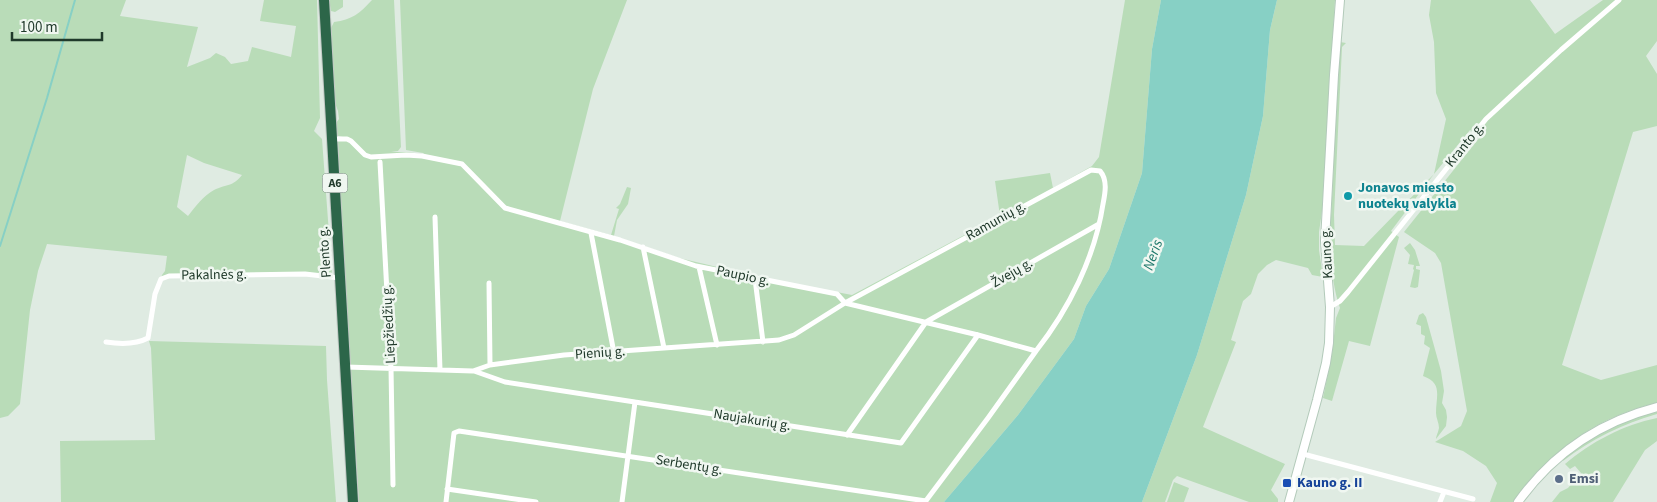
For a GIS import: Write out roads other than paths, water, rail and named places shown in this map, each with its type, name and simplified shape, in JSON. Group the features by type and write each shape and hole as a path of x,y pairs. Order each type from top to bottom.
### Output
{"highway":[{"name":"Plento g.","path":"324,0 353,502"}],"main road":[{"name":"Kauno g.","path":"1290,502 1326,363 1330,325 1325,242 1340,0"},
{"path":"1518,502 1544,470 1576,442 1626,416 1657,407"}],"street":[{"name":"Kranto g.","path":"1330,307 1340,301 1348,292 1486,119 1619,0"},
{"name":"Paupio g.","path":"332,139 352,141 365,155 371,157 422,156 462,164 505,208 643,247 699,267 837,294 845,303 1036,351"},
{"name":"Liepžiedžių g.","path":"380,162 391,368 393,485"},
{"name":"Ramunių g.","path":"845,303 1090,170 1100,171 1105,179 1104,201 1099,224"},
{"path":"435,217 440,370"},
{"path":"925,502 1049,334 1064,310 1085,268 1099,224"},
{"name":"Žvejų g.","path":"926,322 1099,224"},
{"path":"590,233 614,353"},
{"path":"643,247 664,348"},
{"path":"699,267 716,345"},
{"name":"Pakalnės g.","path":"106,342 116,344 141,342 148,338 155,294 161,279 169,276 305,274 341,278"},
{"path":"755,279 763,342"},
{"path":"490,282 490,365"},
{"name":"Pienių g.","path":"346,367 474,371 490,365 564,355 779,340 794,335 845,303"},
{"path":"847,435 926,322"},
{"name":"Naujakurių g.","path":"474,371 505,382 901,444 978,335"},
{"path":"622,502 635,402"},
{"name":"Serbentų g.","path":"447,489 454,433 461,431 925,502"},
{"path":"1303,454 1473,499"},
{"path":"446,502 447,489 536,502"},
{"path":"1440,502 1444,492"}],"water":[{"name":"Neris","path":"1161,0 1277,0 1270,30 1263,116 1246,195 1197,355 1142,502 944,502 1018,415 1074,339 1086,306 1109,269 1142,173 1152,49"}],"waterway":[{"path":"0,246 47,98 75,0"}],"place":[{"name":"Jonavos miesto nuotekų valykla","path":"1348,196"},
{"name":"Emsi","path":"1559,479"},
{"name":"Kauno g. II","path":"1287,483"}]}
